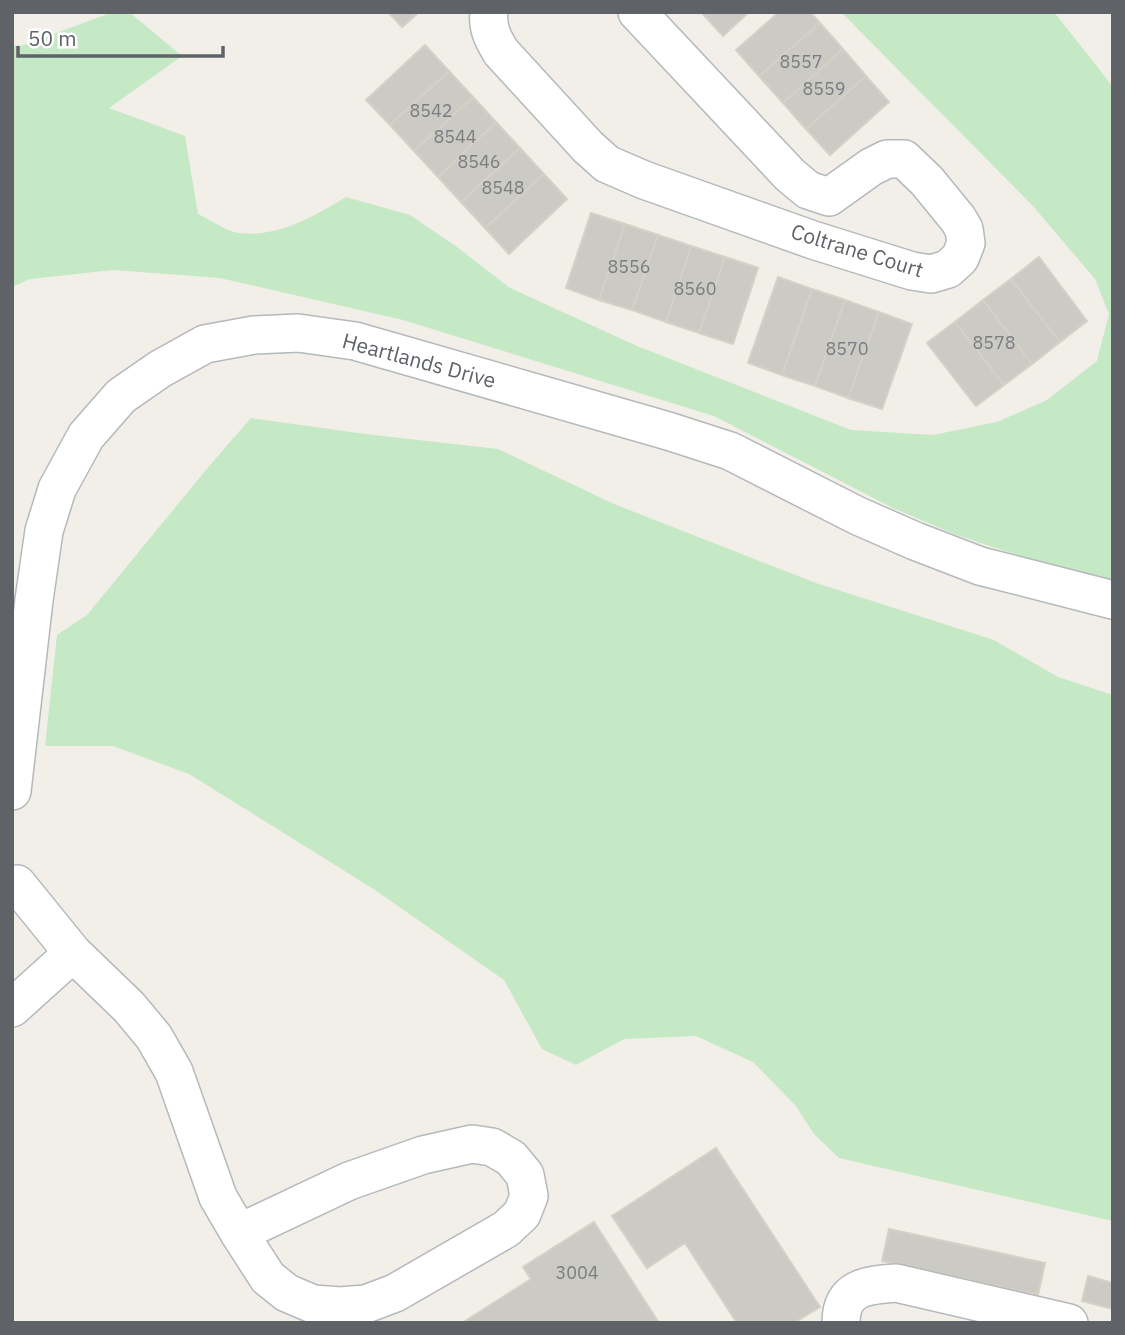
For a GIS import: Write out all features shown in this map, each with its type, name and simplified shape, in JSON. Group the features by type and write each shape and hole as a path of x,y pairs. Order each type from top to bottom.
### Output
{"street":[{"name":"Coltrane Court","path":"489,12 491,36 501,52 588,147 607,163 644,180 813,240 912,271 931,274 948,269 960,258 966,243 964,229 927,181 904,159 887,159 871,167 829,197 808,190 790,175 637,12"},
{"path":"813,240 829,197"},
{"name":"Heartlands Drive","path":"12,791 44,531 57,489 86,436 121,396 160,369 205,344 254,335 298,333 355,341 668,431 730,451 859,516 980,566 1113,600"},
{"path":"14,877 73,953 129,1007 154,1037 174,1072 218,1197 239,1233 268,1278 287,1293 313,1304 340,1307 366,1304 395,1293 506,1229 522,1214 529,1196 525,1175 512,1158 492,1147 472,1144 423,1155 349,1181 239,1233"},
{"path":"12,1008 73,953"},
{"path":"841,1323 842,1305 854,1292 871,1285 896,1283 1069,1323"}],"green space":[{"path":"113,12 129,12 182,56 109,108 185,136 198,214 223,227 233,232 252,234 281,229 346,197 410,215 510,288 637,346 851,430 933,435 997,422 1047,400 1097,361 1109,314 1095,279 1033,206 841,12 1054,12 1113,87 1113,584 954,534 893,508 714,416 403,320 220,278 113,270 30,279 12,287 12,45 21,46"},
{"path":"251,418 498,449 614,504 816,583 994,640 1058,677 1113,695 1113,1221 839,1158 814,1134 795,1105 753,1062 696,1036 624,1039 576,1065 542,1049 504,980 375,890 189,774 113,746 45,746 57,635 87,615"}],"building":[{"path":"388,12 419,12 402,27"},
{"path":"701,12 749,12 723,36"},
{"path":"779,12 810,12 820,23 759,76 736,50"},
{"path":"820,23 843,49 783,103 759,76"},
{"path":"425,45 449,71 390,125 366,100"},
{"path":"843,49 866,76 806,129 783,103"},
{"path":"449,71 473,97 414,151 390,125"},
{"path":"866,76 889,102 830,155 806,129"},
{"path":"473,97 496,122 438,177 414,151"},
{"path":"496,122 520,148 461,202 438,177"},
{"path":"520,148 544,174 485,228 461,202"},
{"path":"544,174 567,199 509,254 485,228"},
{"path":"591,213 625,224 599,300 566,288"},
{"path":"625,224 658,235 632,310 599,300"},
{"path":"658,235 691,246 666,322 632,310"},
{"path":"691,246 725,257 699,333 666,322"},
{"path":"725,257 758,268 733,344 699,333"},
{"path":"1039,257 1087,321 1060,342 1011,279"},
{"path":"778,277 812,289 782,375 748,363"},
{"path":"1011,279 1060,342 1032,364 983,300"},
{"path":"812,289 845,300 815,386 782,375"},
{"path":"845,300 879,312 848,398 815,386"},
{"path":"983,300 1032,364 1004,385 955,322"},
{"path":"879,312 912,324 882,409 848,398"},
{"path":"955,322 1004,385 976,406 927,343"},
{"path":"716,1148 820,1307 797,1321 799,1323 737,1323 685,1243 647,1268 612,1216"},
{"path":"594,1222 659,1323 466,1323 465,1321 531,1279 523,1267"},
{"path":"889,1229 1045,1263 1038,1295 882,1261"},
{"path":"1088,1276 1113,1283 1113,1309 1082,1301"}]}
